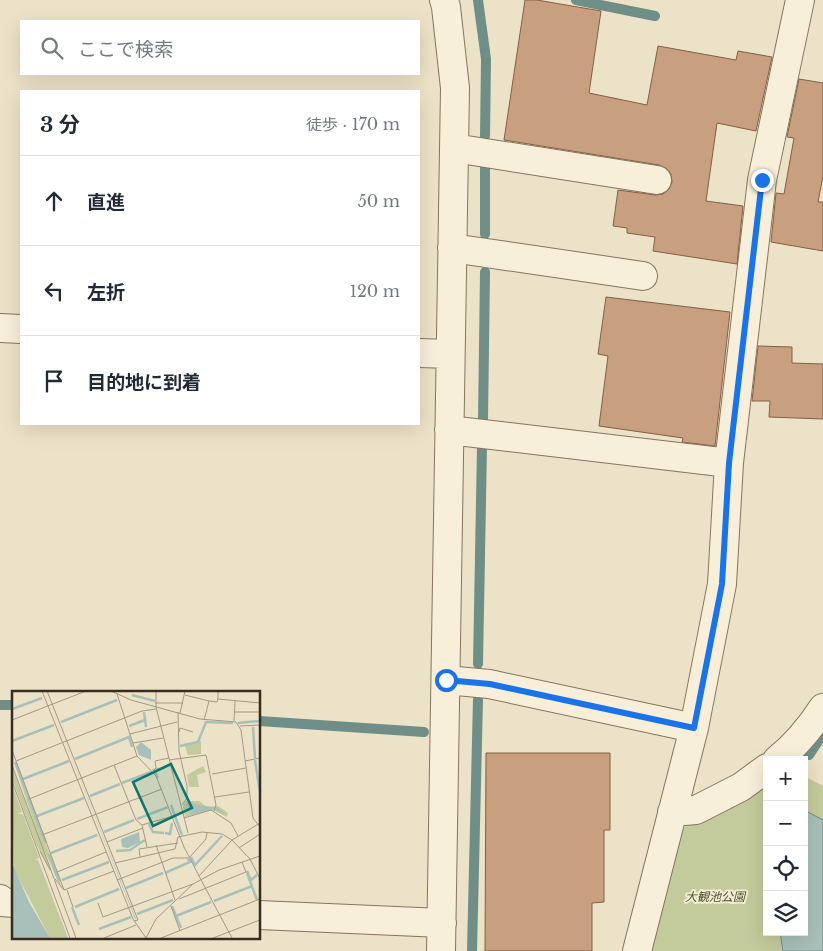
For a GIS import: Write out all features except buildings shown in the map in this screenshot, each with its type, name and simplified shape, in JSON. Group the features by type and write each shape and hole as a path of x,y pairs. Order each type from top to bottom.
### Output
{"street":[{"path":"441,951 455,88 444,0"},
{"path":"636,951 694,728 722,584 729,463 762,180 800,0"},
{"path":"454,148 657,180"},
{"path":"452,248 643,276"},
{"path":"0,328 20,329"},
{"path":"420,353 450,354"},
{"path":"449,430 729,463"},
{"path":"446,680 490,684 694,728"},
{"path":"782,756 812,725 823,708"},
{"path":"672,812 696,810 741,787 763,771"},
{"path":"0,899 2,902 12,903"},
{"path":"260,915 442,923"}],"green space":[{"name":"大観池公園","path":"808,778 823,786 823,951 647,951 679,830 763,783 763,936 808,936"}],"water":[{"path":"808,812 823,820 823,951 783,951 781,936 808,936"}],"waterway":[{"path":"478,0 486,59 485,136"},
{"path":"576,0 655,16"},
{"path":"485,164 485,234"},
{"path":"483,420 485,272"},
{"path":"478,664 482,447"},
{"path":"472,951 478,699"},
{"path":"0,705 12,705"},
{"path":"260,721 424,732"},
{"path":"809,755 823,734"}],"route":[{"path":"446,680 490,684 694,728 722,584 729,463 762,180"}]}
